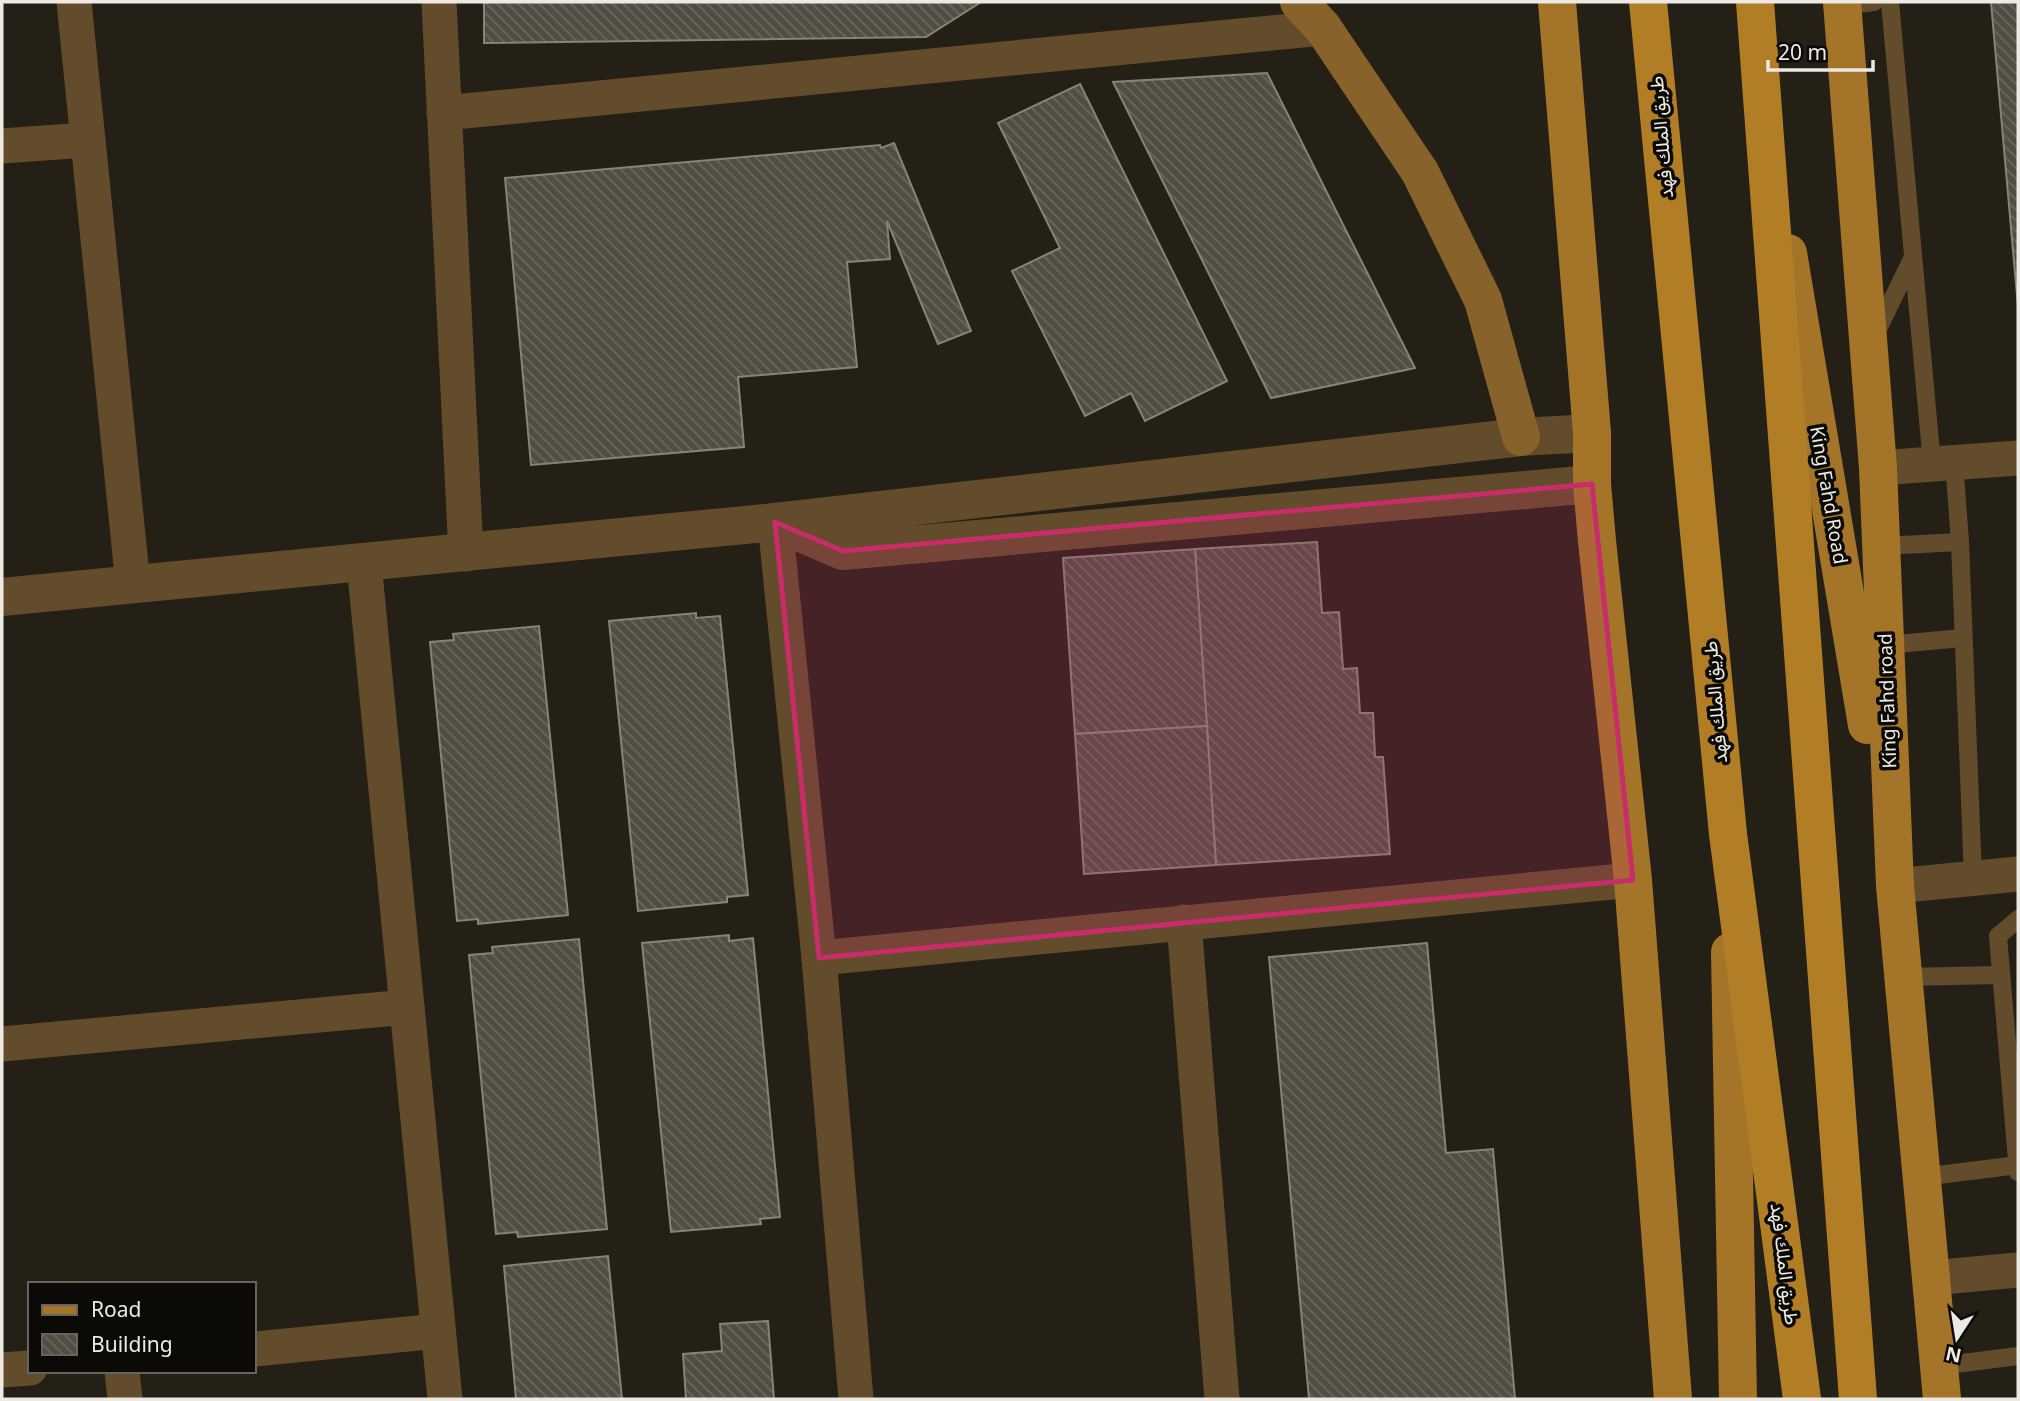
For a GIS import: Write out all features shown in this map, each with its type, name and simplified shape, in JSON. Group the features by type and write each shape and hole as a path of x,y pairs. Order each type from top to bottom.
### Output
{"highway":[{"name":"طريق الملك فهد","path":"1648,2 1728,834 1802,1399"},
{"path":"1755,2 1858,1399"}],"main road":[{"path":"1557,2 1592,433 1592,484 1633,880 1673,1399"},
{"name":"King Fahd road","path":"1853,3 1868,348 1878,468 1895,886 1941,1383"},
{"path":"1311,15 1420,172 1483,300 1521,437"},
{"name":"King Fahd Road","path":"1763,104 1895,886"},
{"path":"1728,834 1738,1399"}],"street":[{"path":"74,2 133,585"},
{"path":"439,2 466,554"},
{"path":"444,113 1311,15"},
{"path":"2,146 86,139"},
{"path":"2,597 466,554 775,522 1521,437 1592,433"},
{"path":"1521,437 1530,489"},
{"path":"1878,468 2018,458"},
{"path":"775,522 843,551 1592,484"},
{"path":"775,522 820,957 856,1399"},
{"path":"363,563 445,1399"},
{"path":"1895,886 2018,874"},
{"path":"820,957 1633,880"},
{"path":"1184,922 1222,1399"},
{"path":"2,1044 407,1007"},
{"path":"1931,1278 2018,1270"},
{"path":"256,1349 438,1331"},
{"path":"2,1370 28,1368"},
{"path":"122,1373 125,1399"}],"lane":[{"path":"1890,2 1913,257 1943,463 1960,542 1973,878"},
{"path":"1868,348 1913,257"},
{"path":"1881,546 1960,542"},
{"path":"1885,645 1963,638"},
{"path":"2018,919 1998,936 2018,1172"},
{"path":"1903,977 2001,975"},
{"path":"1922,1177 2018,1166"},
{"path":"1941,1383 2018,1356"}],"highlighted area":[{"path":"1592,484 1633,880 819,958 775,522 843,551"}],"building":[{"path":"484,2 981,2 926,37 484,43"},
{"path":"1991,2 2018,2 2018,307"},
{"path":"1267,73 1415,368 1271,398 1113,82"},
{"path":"1080,84 1227,381 1145,421 1131,393 1085,416 1012,271 1060,248 998,123"},
{"path":"894,143 971,331 938,344 887,221 890,259 847,262 857,367 738,377 744,447 531,465 505,178 880,145 881,148"},
{"path":"1317,542 1322,613 1339,612 1343,669 1357,668 1360,713 1373,713 1375,757 1383,757 1390,854 1216,865 1195,549"},
{"path":"1195,549 1207,726 1075,734 1063,558"},
{"path":"696,613 696,618 720,616 748,895 727,897 727,902 638,911 609,621"},
{"path":"539,626 568,915 478,924 478,919 457,921 430,642 454,640 453,634"},
{"path":"1207,726 1216,865 1084,874 1075,734"},
{"path":"729,935 729,941 753,938 780,1217 760,1219 761,1224 671,1232 642,943"},
{"path":"579,939 607,1229 518,1237 517,1232 496,1234 469,955 493,953 492,947"},
{"path":"1427,943 1446,1153 1493,1149 1515,1399 1309,1399 1269,957"},
{"path":"608,1256 622,1399 516,1399 504,1266"},
{"path":"768,1321 774,1399 686,1399 683,1354 722,1351 720,1324"}]}
